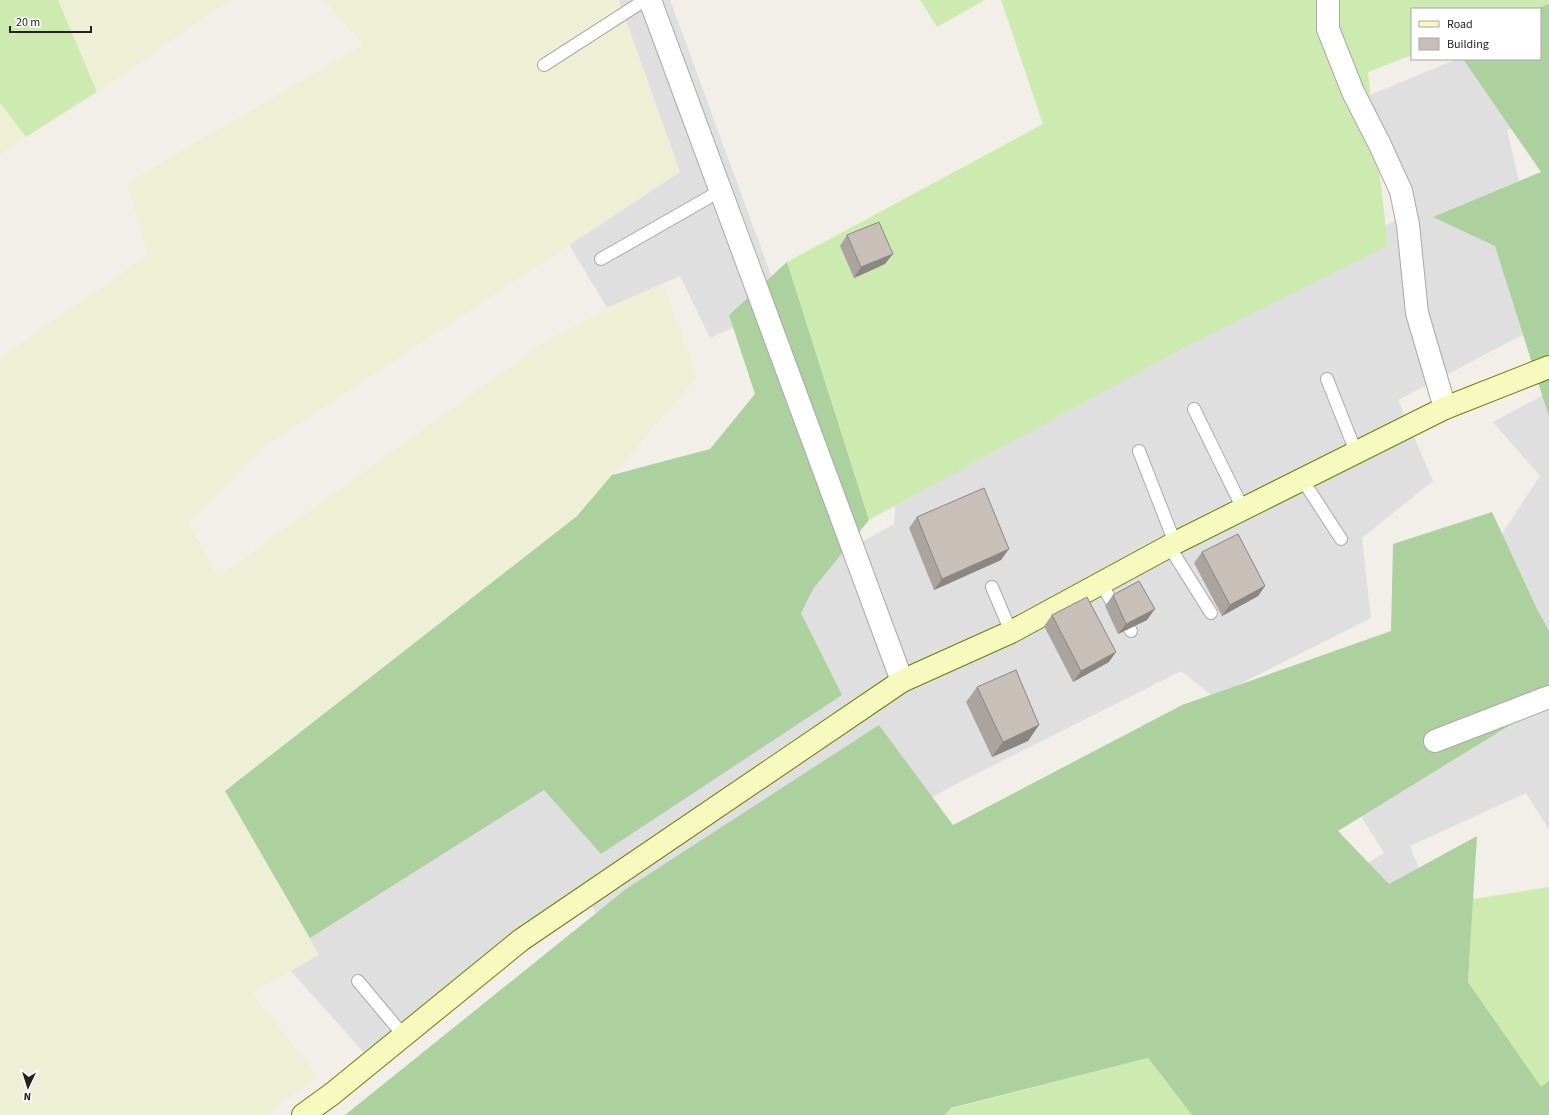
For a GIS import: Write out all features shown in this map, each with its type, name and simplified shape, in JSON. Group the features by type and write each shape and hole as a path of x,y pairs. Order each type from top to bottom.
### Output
{"street":[{"path":"650,0 902,681"},
{"path":"1328,0 1328,29 1344,71 1401,191 1408,225 1417,313 1445,408"},
{"path":"303,1115 404,1036 521,940 902,681 1012,632 1172,544 1445,408 1549,367"},
{"path":"1435,741 1549,698"}],"lane":[{"path":"544,65 645,0"},
{"path":"601,259 720,191"},
{"path":"1327,379 1356,452"},
{"path":"1194,409 1243,509"},
{"path":"1139,451 1172,544 1211,613"},
{"path":"1302,479 1341,539"},
{"path":"1100,583 1130,631"},
{"path":"992,587 1012,632"},
{"path":"358,981 404,1036"}],"shaded area":[{"path":"546,0 670,0 782,305 710,338 680,276 607,308 552,216"},
{"path":"1455,60 1540,60 1549,113 1507,130 1519,181 1549,274 1549,321 1398,400 1433,481 1362,538 1371,618 1214,697 1181,671 958,783 626,968 585,893 374,1064 266,943 750,592 862,542 894,524 897,476 1408,214 1370,95"},
{"path":"1549,392 1549,830 1526,793 1410,846 1452,952 1284,914 1384,853 1355,807 1492,549 1540,476 1493,422"}],"green space":[{"path":"0,0 58,0 97,92 26,137 0,103"},
{"path":"58,0 229,0 97,92"},
{"path":"619,0 680,172 265,446 188,522 218,577 552,337 663,283 697,377 577,516 225,791 319,955 252,993 318,1077 265,1115 0,1115 0,358 148,255 127,183 363,45 325,1"},
{"path":"920,0 985,0 937,27"},
{"path":"1001,0 1549,0 1549,4 1538,8 1411,8 1411,55 1368,72 1388,246 1182,349 869,520 787,262 1043,124"},
{"path":"1549,4 1549,417 1495,246 1433,217 1541,172 1464,60 1541,60 1541,8 1538,8"},
{"path":"0,103 26,137 0,155"},
{"path":"787,262 869,520 813,589 801,613 842,695 601,854 544,790 310,938 225,791 577,516 612,475 710,449 755,394 729,315"},
{"path":"1492,512 1537,609 1549,631 1549,701 1338,831 1389,884 1477,836 1468,982 1541,1087 1549,1081 1549,1115 1192,1115 1148,1058 951,1108 945,1115 345,1115 626,889 879,725 953,825 1182,705 1391,631 1393,544"},
{"path":"1549,887 1549,1081 1541,1088 1468,982 1473,899"},
{"path":"1148,1058 1192,1115 945,1115 950,1109"}],"building":[{"path":"879,222 893,254 861,267 847,235"},
{"path":"984,488 1009,549 942,579 917,517"},
{"path":"1238,534 1265,586 1230,605 1202,552"},
{"path":"1139,581 1155,609 1126,624 1113,595"},
{"path":"1087,597 1116,652 1081,671 1052,615"},
{"path":"1016,670 1039,725 1003,742 977,687"}]}
